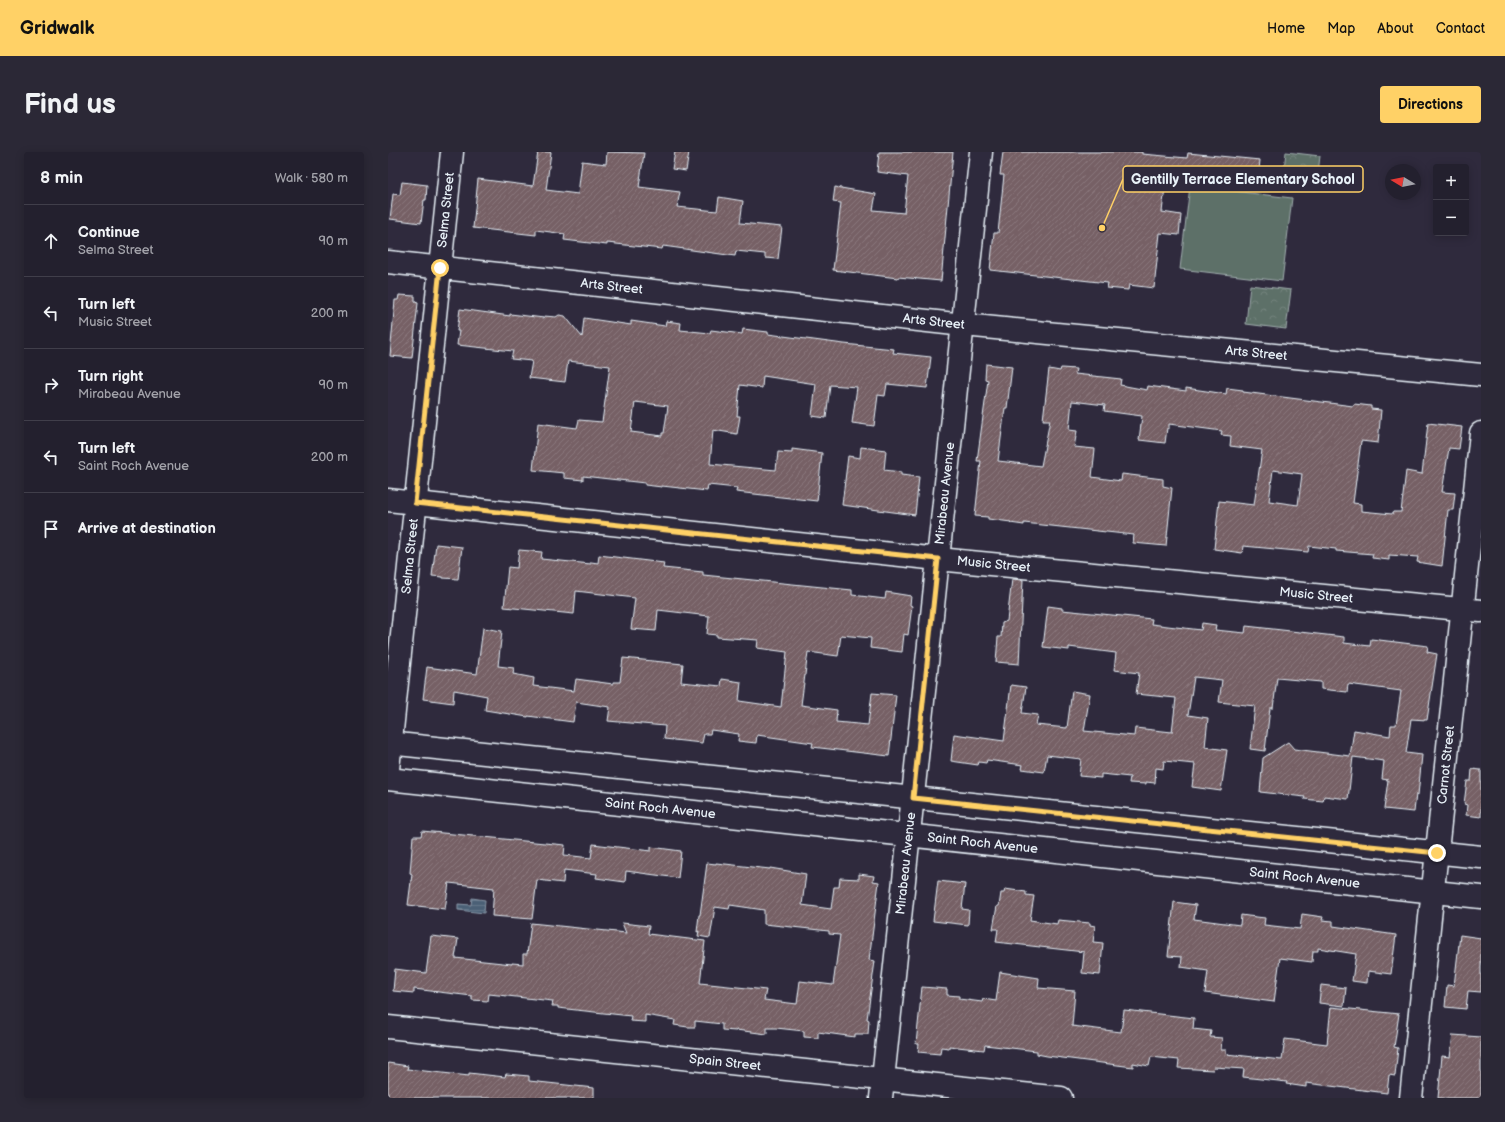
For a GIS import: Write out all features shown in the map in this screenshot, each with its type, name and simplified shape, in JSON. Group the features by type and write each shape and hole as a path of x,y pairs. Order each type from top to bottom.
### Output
{"street":[{"name":"Selma Street","path":"388,769 389,743 452,152"},
{"name":"Mirabeau Avenue","path":"882,1089 964,325 981,152"},
{"name":"Arts Street","path":"388,262 964,325 1481,375"},
{"name":"Carnot Street","path":"1411,1098 1437,853 1472,610 1481,432"},
{"name":"Music Street","path":"388,500 938,559 1472,610"},
{"path":"389,743 1481,857"},
{"name":"Saint Roch Avenue","path":"388,779 1481,897"},
{"name":"Spain Street","path":"388,1027 882,1089 1061,1098"}],"green space":[{"path":"1286,152 1320,156 1316,190 1282,186"},
{"path":"1190,186 1292,198 1282,281 1180,269"},
{"path":"1250,285 1291,290 1286,329 1246,324"}],"water":[{"path":"472,898 485,900 484,913 458,910 458,904 471,905"}],"building":[{"path":"538,152 551,152 546,190 578,194 582,161 606,164 607,152 644,153 639,187 680,192 677,207 717,211 719,197 743,201 740,223 782,227 778,259 765,258 765,254 736,251 735,256 663,246 662,249 564,240 565,234 536,230 536,235 473,228 478,179 533,186"},
{"path":"675,152 689,152 686,171 672,169"},
{"path":"879,152 953,152 941,281 898,278 833,270 841,203 833,202 835,187 876,194 873,210 904,213 908,176 877,172"},
{"path":"1003,152 1142,152 1142,154 1187,158 1188,153 1260,160 1258,180 1167,171 1162,212 1181,215 1179,235 1160,233 1154,288 1129,285 1128,290 1107,288 1108,283 990,270 994,233 998,233 1004,175 1000,175"},
{"path":"402,182 427,185 426,200 424,200 421,223 390,219 393,194 400,195"},
{"path":"399,295 415,296 415,302 418,303 412,358 390,356 395,300 398,300"},
{"path":"460,309 510,316 510,314 544,318 544,316 565,316 582,337 584,318 631,325 631,321 665,326 666,321 681,323 680,330 710,333 711,330 742,334 743,329 768,332 768,334 894,349 893,353 931,357 927,388 887,384 885,396 878,395 874,426 852,423 857,387 830,385 826,418 812,416 816,384 763,376 762,388 740,385 737,416 740,416 737,434 713,430 710,464 776,470 778,452 792,453 792,449 822,453 817,501 736,492 737,488 708,485 707,491 645,485 645,483 583,476 583,480 564,478 564,473 533,470 538,423 577,428 579,420 602,422 610,366 568,361 565,382 529,378 532,361 511,359 513,351 457,345 459,331 457,331","holes":["635,402 668,406 664,433 662,433 662,436 631,432"]},
{"path":"986,364 1012,367 998,461 1041,466 1050,420 1043,420 1049,369 1060,371 1061,368 1076,369 1075,374 1121,379 1120,385 1147,390 1148,386 1186,391 1186,388 1226,394 1227,388 1243,390 1243,392 1353,406 1354,404 1371,406 1371,409 1381,410 1378,443 1361,441 1353,503 1361,504 1361,511 1392,514 1393,512 1401,512 1406,471 1422,474 1428,423 1462,427 1459,449 1449,448 1442,492 1455,493 1453,510 1448,510 1442,566 1417,562 1418,557 1389,555 1389,560 1372,558 1373,554 1336,551 1336,549 1309,546 1308,552 1243,546 1242,553 1214,549 1219,501 1254,505 1262,450 1230,446 1231,436 1221,435 1222,431 1169,424 1165,443 1139,440 1142,416 1104,411 1105,405 1072,401 1069,430 1077,431 1074,447 1095,449 1092,477 1121,481 1122,474 1163,479 1163,486 1172,488 1166,546 1133,543 1134,535 1024,523 1024,525 988,519 988,517 975,516 981,461 977,461 988,380 985,379","holes":["1273,470 1302,474 1298,505 1269,501"]},
{"path":"861,447 886,450 884,470 901,472 901,475 919,477 915,515 842,505 848,456 860,458"},
{"path":"436,544 462,547 458,579 432,576"},
{"path":"519,550 542,552 541,559 591,564 591,562 598,563 599,555 664,563 663,568 703,572 703,575 852,590 852,595 885,599 886,592 911,596 910,605 912,606 908,635 904,634 902,652 870,648 871,638 841,635 838,656 808,652 801,705 837,710 836,722 868,725 872,693 896,695 889,756 812,747 813,743 757,735 756,743 738,741 739,734 711,730 710,734 704,734 702,743 664,739 665,726 608,721 610,707 576,702 573,722 485,710 487,696 454,690 453,703 423,699 427,667 477,674 483,628 502,631 498,666 514,668 513,674 534,678 533,686 574,691 576,679 613,684 613,682 620,682 623,658 683,664 681,682 721,686 722,679 741,682 739,701 781,707 787,652 757,648 758,640 717,637 717,635 707,634 709,616 658,610 656,631 631,629 635,598 576,591 574,614 504,607 508,567 517,568"},
{"path":"1012,579 1023,580 1019,664 996,662 998,637 1001,637 1002,623 1007,621"},
{"path":"1048,606 1062,608 1062,610 1152,619 1151,624 1201,630 1202,623 1216,625 1215,630 1245,633 1246,626 1344,637 1344,643 1370,646 1371,639 1428,646 1427,652 1437,654 1427,720 1411,719 1406,753 1422,755 1418,795 1416,794 1414,812 1384,809 1388,780 1382,779 1384,761 1353,757 1348,799 1324,796 1323,801 1304,799 1305,797 1260,792 1263,758 1288,742 1294,749 1350,756 1354,730 1390,736 1391,725 1396,725 1401,691 1348,684 1347,692 1321,689 1321,682 1277,678 1273,708 1270,708 1265,751 1250,749 1255,706 1219,702 1222,680 1194,677 1188,715 1208,718 1205,747 1227,750 1221,791 1192,787 1195,764 1164,761 1163,769 1156,768 1155,783 1146,782 1146,784 1129,783 1130,777 1101,774 1101,778 1079,776 1081,759 1047,755 1044,772 1022,769 1023,765 987,760 986,763 979,762 978,765 951,761 954,734 1004,741 1011,685 1026,687 1022,713 1038,715 1036,725 1067,728 1072,691 1090,694 1084,731 1134,736 1135,728 1172,732 1176,698 1136,694 1139,673 1114,670 1116,653 1069,647 1069,650 1043,647"},
{"path":"1472,769 1481,770 1481,817 1466,815 1467,805 1464,804 1467,781 1471,781"},
{"path":"422,831 565,845 564,855 591,858 593,844 651,851 651,847 681,851 678,878 626,871 625,882 596,878 597,874 564,870 563,883 537,880 532,919 492,916 494,888 449,883 445,909 408,905 412,874 410,873 413,836 421,836"},
{"path":"707,863 770,868 806,874 802,905 831,909 834,887 839,887 840,878 859,879 859,874 874,876 873,881 879,882 869,960 875,961 867,1019 869,1020 868,1034 855,1034 855,1037 818,1032 818,1038 804,1037 804,1031 767,1028 767,1034 736,1030 722,1030 722,1024 695,1021 695,1027 688,1027 674,1025 675,1020 645,1015 645,1022 630,1021 631,1016 558,1008 558,1006 552,1006 553,1001 489,994 488,1001 472,1000 472,996 414,989 414,993 393,991 395,969 426,973 431,936 458,939 455,958 523,964 523,954 527,954 531,923 626,933 622,923 649,926 648,934 705,941 700,983 766,990 764,1000 797,1004 800,981 833,985 840,935 829,934 829,931 764,924 764,910 730,905 729,909 715,907 710,938 698,936 699,915"},
{"path":"938,881 965,884 962,909 969,910 968,925 933,921"},
{"path":"1005,889 1026,892 1026,895 1034,896 1030,920 1057,924 1058,920 1090,923 1090,925 1095,926 1093,942 1103,943 1100,975 1082,973 1084,952 996,942 998,929 993,929 997,906 999,906 1001,893 1004,893"},
{"path":"1174,902 1196,905 1194,919 1240,925 1241,915 1265,918 1264,925 1300,929 1302,914 1323,917 1322,920 1333,921 1333,926 1396,935 1391,974 1368,971 1367,983 1352,981 1356,954 1318,948 1318,951 1313,951 1312,962 1280,958 1274,1002 1205,993 1208,971 1181,967 1182,957 1168,956"},
{"path":"1460,935 1481,938 1481,992 1468,991 1466,1009 1445,1007 1447,985 1454,986"},
{"path":"1000,972 1039,978 1038,988 1075,991 1072,1026 1121,1032 1124,1010 1194,1018 1193,1029 1211,1031 1210,1037 1222,1038 1221,1050 1226,1050 1226,1054 1282,1060 1285,1039 1327,1044 1331,1007 1399,1014 1394,1047 1398,1048 1395,1076 1389,1075 1387,1093 1306,1083 1306,1087 1286,1084 1287,1082 1243,1077 1244,1069 1214,1067 1213,1070 1178,1068 1179,1060 1151,1057 1149,1066 1133,1063 1133,1067 1047,1056 1037,1054 1037,1051 985,1045 984,1050 949,1046 949,1048 941,1047 940,1054 918,1052 919,1044 916,1044 922,987 947,989 947,995 959,996 959,999 982,1002 983,999 996,1001"},
{"path":"1321,985 1346,988 1344,1006 1319,1003"},
{"path":"1453,1035 1481,1037 1481,1098 1438,1098 1442,1056 1450,1057"},
{"path":"388,1063 408,1066 407,1069 469,1076 469,1073 505,1077 506,1074 529,1076 529,1081 594,1088 594,1098 388,1098"}],"place":[{"name":"Gentilly Terrace Elementary School","path":"1102,228"}],"route":[{"path":"440,268 415,503 938,559 913,798 1437,853"}]}
